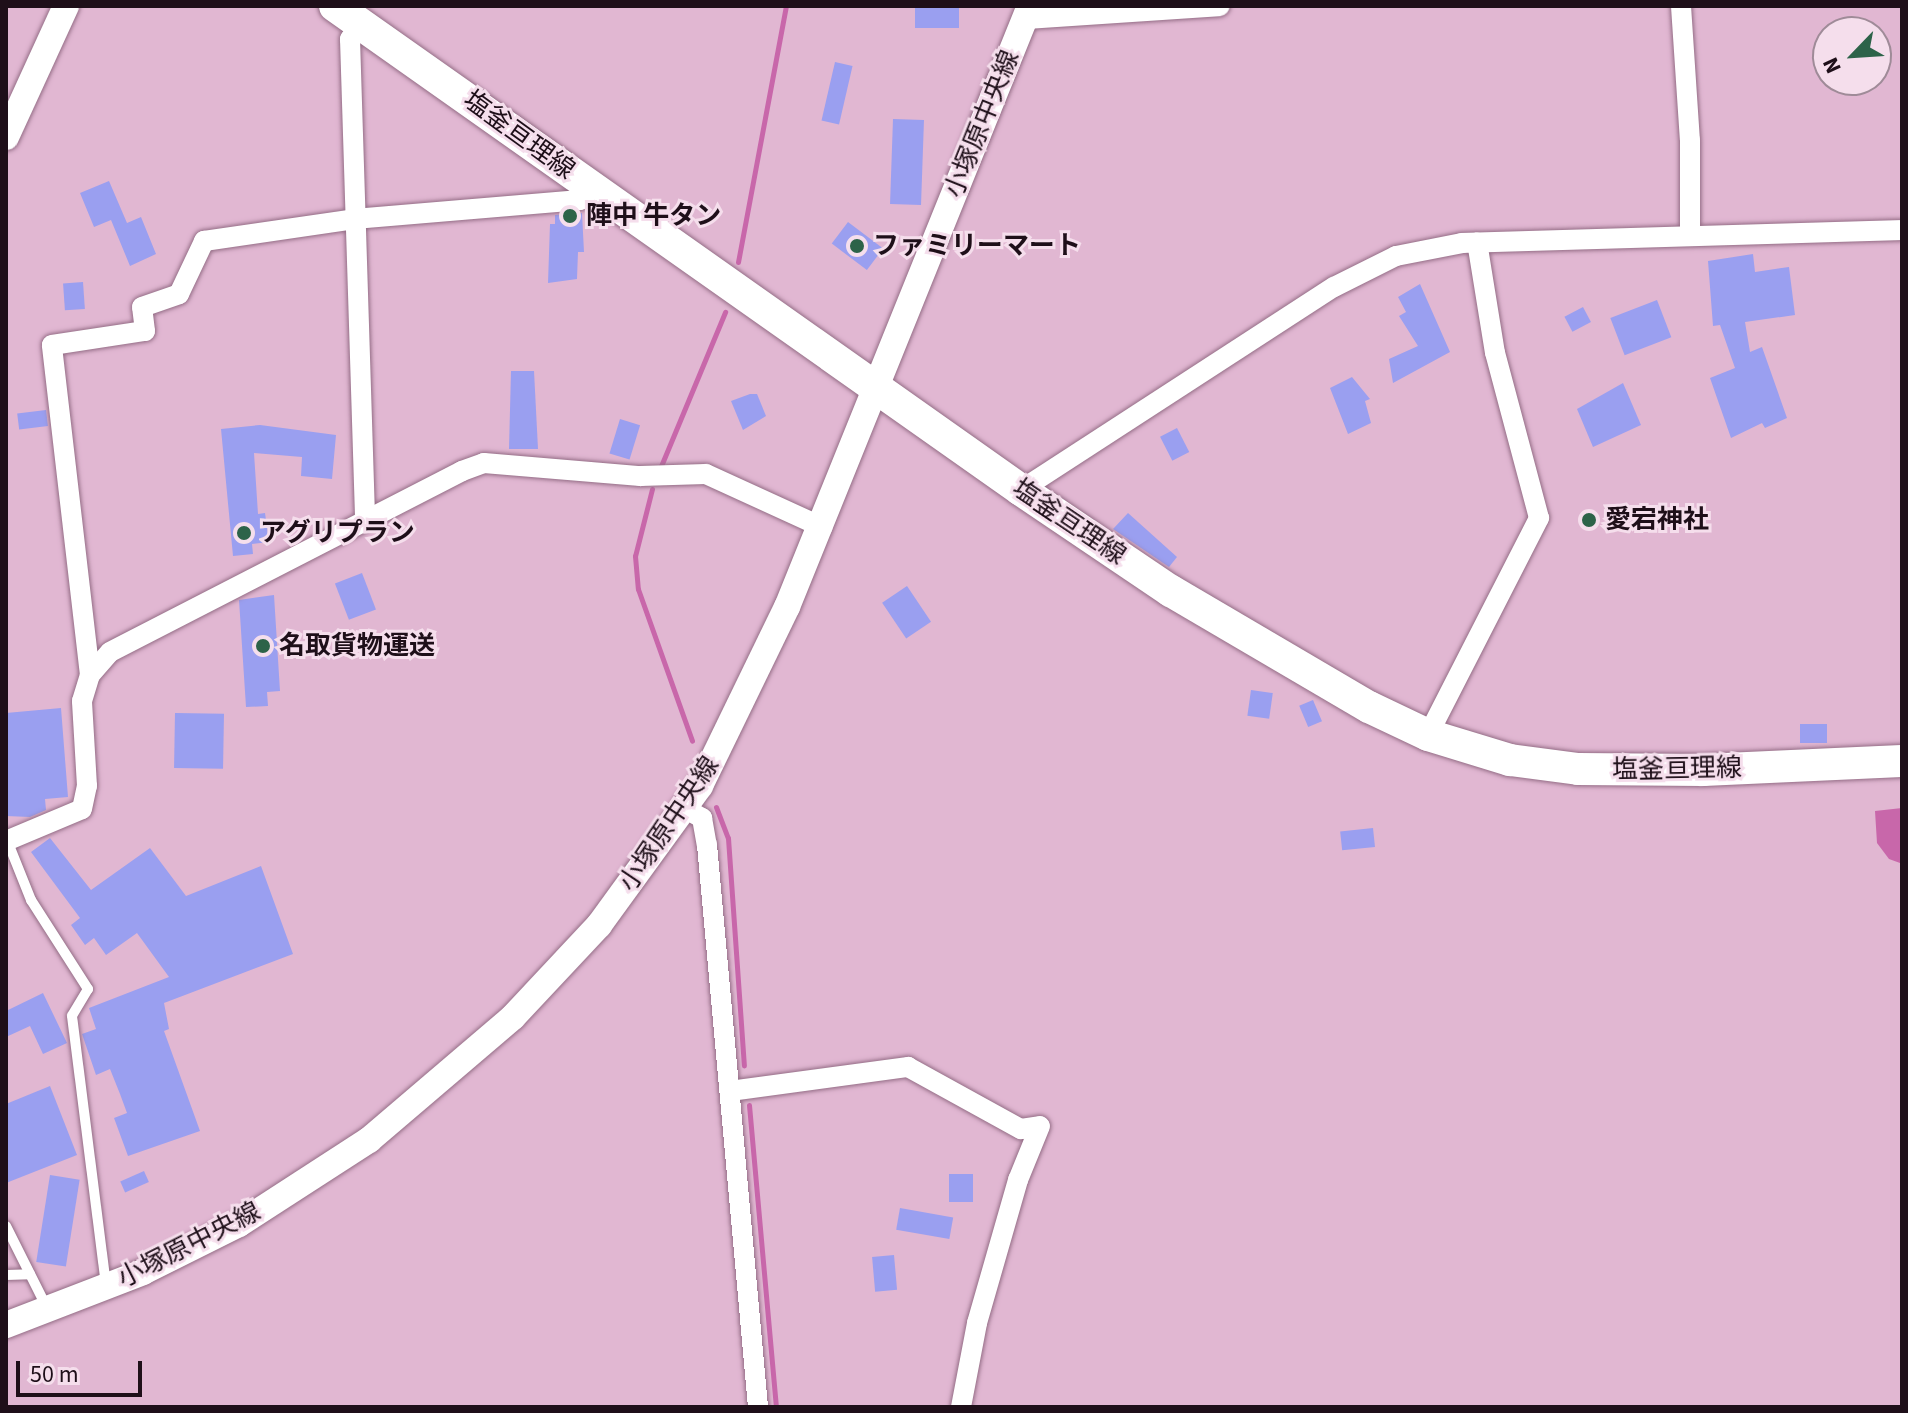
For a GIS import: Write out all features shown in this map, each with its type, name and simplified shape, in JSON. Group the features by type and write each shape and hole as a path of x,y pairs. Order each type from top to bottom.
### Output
{"main road":[{"name":"塩釜亘理線","path":"348,15 1021,490 1171,591 1369,707 1428,735 1510,760 1578,769 1703,770 1902,761"}],"street":[{"path":"6,137 66,6"},
{"path":"1028,12 1220,6"},
{"path":"1681,6 1690,140 1690,236"},
{"name":"小塚原中央線","path":"6,1325 106,1287 239,1224 369,1140 427,1095 513,1017 599,925 684,808 720,747 822,527 1028,12"},
{"path":"348,15 365,521"},
{"path":"6,841 82,809 87,786 82,701 90,675 52,345 145,331 142,307 179,294 204,241 354,219 580,200 589,186"},
{"path":"1021,490 1334,287 1396,256 1435,245 1477,242 1902,230"},
{"path":"1428,735 1539,518 1495,353 1477,242"},
{"path":"90,675 110,652 484,463 640,476 706,474 822,527"},
{"path":"684,808 702,818 707,845 758,1407"},
{"path":"730,1091 908,1067 1021,1129 1040,1126 1018,1180 977,1323 961,1407"}],"lane":[{"path":"6,841 31,900 88,989 72,1016 106,1287"},
{"path":"6,1226 48,1309"},
{"path":"6,1275 30,1274"}],"shaded area":[{"path":"1902,808 1900,863 1889,859 1877,843 1875,811"}],"building":[{"path":"915,6 959,6 959,28 915,28"},
{"path":"835,62 853,66 839,125 822,120"},
{"path":"893,119 924,120 921,205 890,204"},
{"path":"109,181 127,223 141,217 156,254 130,266 111,220 94,227 80,193"},
{"path":"582,213 584,252 578,252 577,279 548,283 550,224 555,224 555,215"},
{"name":"ファミリーマート","path":"848,222 883,248 867,270 832,244"},
{"path":"1753,254 1755,272 1789,267 1795,315 1745,322 1750,352 1762,347 1787,418 1765,428 1762,423 1731,438 1710,378 1735,368 1720,325 1713,326 1708,261"},
{"path":"83,282 85,309 65,310 63,283"},
{"path":"1420,284 1450,352 1393,383 1389,359 1418,346 1399,316 1406,312 1398,297"},
{"path":"1657,300 1671,337 1625,355 1610,318"},
{"path":"1583,307 1591,322 1572,332 1564,317"},
{"path":"511,371 534,371 538,449 509,449"},
{"path":"1352,377 1370,399 1365,401 1371,423 1348,434 1330,388"},
{"path":"1623,383 1641,425 1593,447 1577,409"},
{"path":"757,394 766,416 743,430 731,401"},
{"path":"46,410 48,426 19,429 17,414"},
{"path":"620,419 640,425 630,460 609,453"},
{"path":"260,425 336,435 332,479 301,476 302,457 254,453 258,514 265,513 269,542 252,544 253,554 233,556 221,429"},
{"path":"1177,428 1189,452 1172,461 1160,437"},
{"path":"1128,513 1177,557 1169,567 1113,529"},
{"path":"362,573 376,609 349,620 335,583"},
{"path":"907,586 931,622 906,638 882,603"},
{"path":"274,595 280,691 267,692 268,706 246,707 239,600"},
{"path":"1251,690 1273,693 1269,719 1247,716"},
{"path":"1313,700 1322,721 1308,727 1299,706"},
{"path":"61,708 68,797 45,799 46,810 30,817 6,816 6,713"},
{"path":"175,713 224,714 223,769 174,768"},
{"path":"1800,724 1827,724 1827,743 1800,743"},
{"path":"1373,828 1375,847 1342,850 1340,831"},
{"path":"50,838 91,890 150,848 186,896 261,866 293,954 164,1003 169,1029 164,1031 200,1131 128,1156 114,1118 127,1113 120,1094 110,1069 96,1075 82,1034 96,1029 89,1008 169,977 137,933 106,955 94,938 85,945 71,925 80,918 31,852"},
{"path":"43,993 67,1043 43,1054 30,1026 6,1037 6,1011"},
{"path":"50,1086 77,1155 6,1183 6,1104"},
{"path":"144,1171 149,1182 125,1193 120,1182"},
{"path":"949,1174 973,1174 973,1202 949,1202"},
{"path":"50,1175 80,1180 66,1267 36,1262"},
{"path":"900,1208 953,1217 949,1239 896,1230"},
{"path":"894,1255 897,1290 875,1292 872,1257"}],"waterway":[{"path":"738,262 786,6"},
{"path":"661,466 725,312"},
{"path":"652,489 635,556 638,589 692,741"},
{"path":"716,807 728,838 744,1065"},
{"path":"749,1105 776,1407"}],"place":[{"name":"陣中 牛タン","path":"570,216"},
{"name":"ファミリーマート","path":"857,246"},
{"name":"愛宕神社","path":"1589,520"},
{"name":"アグリプラン","path":"244,533"},
{"name":"名取貨物運送","path":"263,646"}]}
